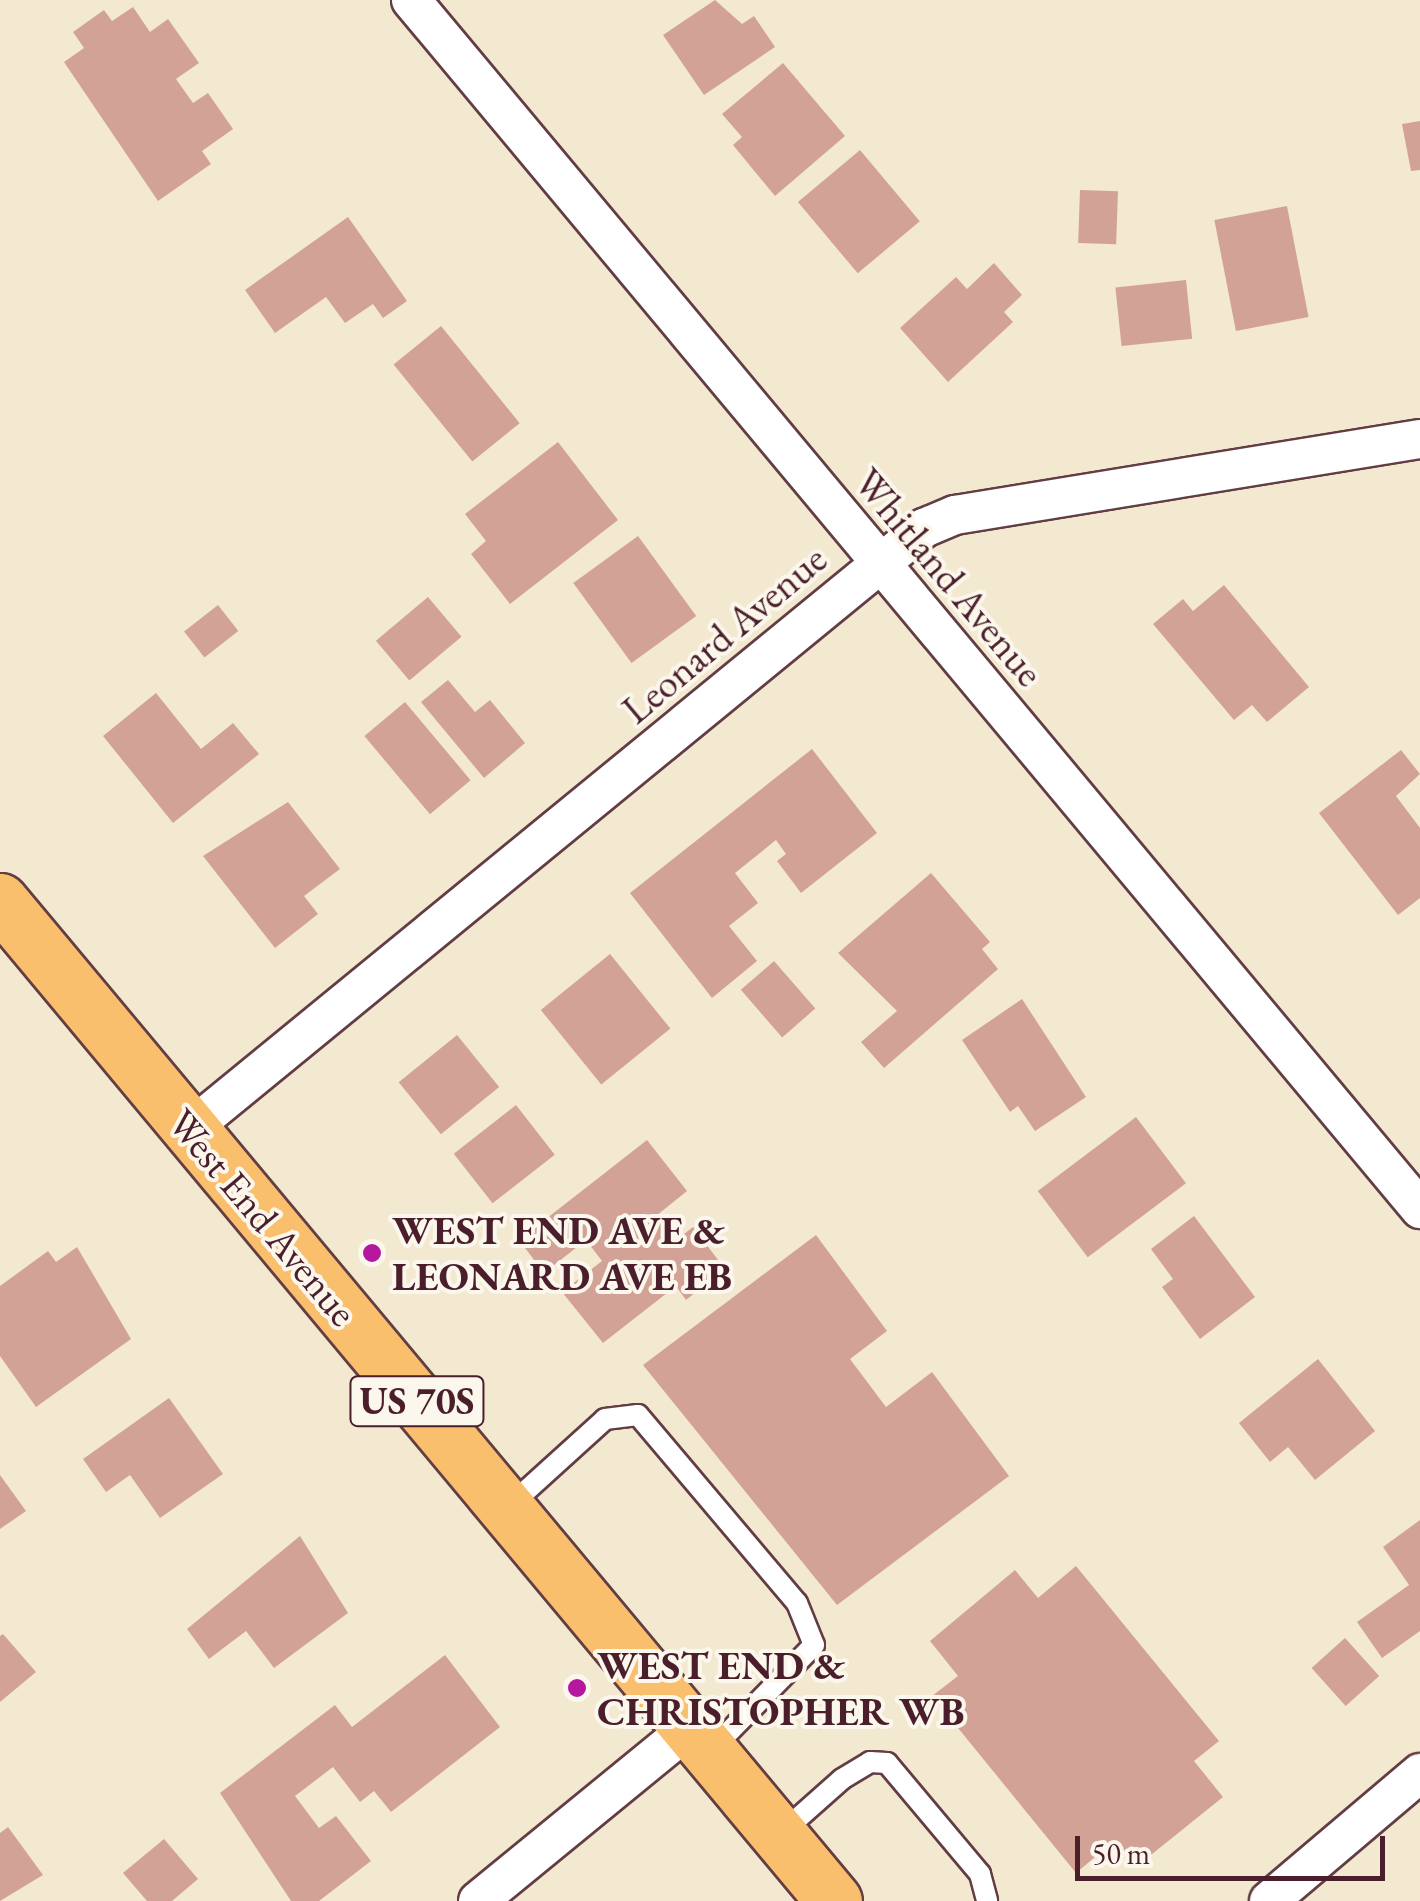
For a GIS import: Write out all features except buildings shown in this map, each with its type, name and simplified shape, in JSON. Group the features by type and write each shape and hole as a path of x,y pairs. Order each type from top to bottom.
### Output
{"main road":[{"name":"West End Avenue","path":"0,901 834,1901"}],"street":[{"name":"Whitland Avenue","path":"411,0 1420,1210"},
{"name":"Leonard Avenue","path":"190,1129 878,564 955,515 1420,440"},
{"path":"478,1901 700,1740"},
{"path":"1269,1901 1420,1773"}],"lane":[{"path":"506,1508 605,1419 638,1414 797,1603 814,1646 808,1660 700,1740"},
{"path":"779,1835 842,1780 870,1762 887,1763 980,1874 987,1901"}],"place":[{"name":"WEST END AVE & LEONARD AVE EB","path":"372,1253"},
{"name":"WEST END & CHRISTOPHER WB","path":"577,1688"}]}
